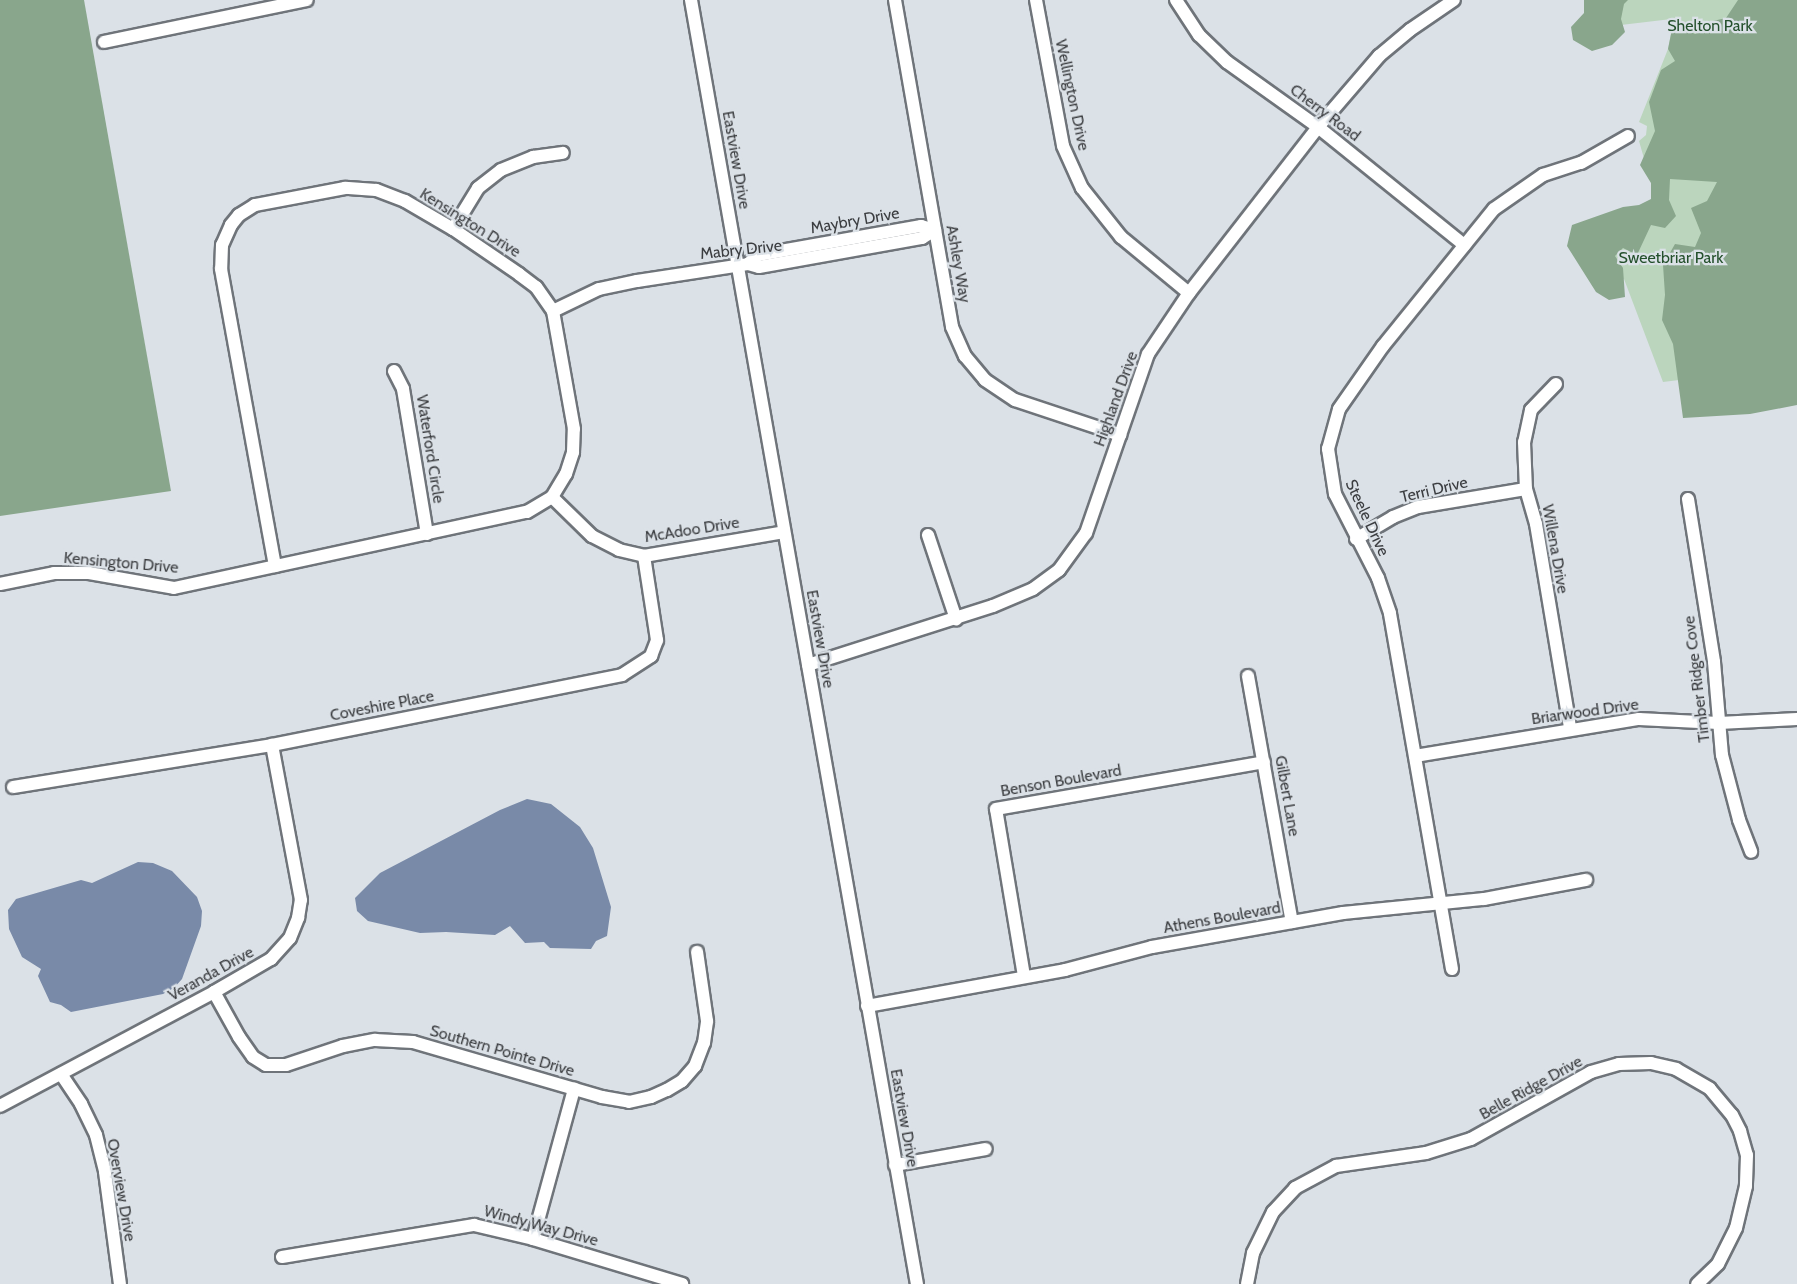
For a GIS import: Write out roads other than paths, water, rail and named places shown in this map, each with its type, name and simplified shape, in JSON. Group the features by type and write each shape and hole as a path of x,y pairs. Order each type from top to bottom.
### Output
{"street":[{"path":"104,42 307,0"},
{"name":"Eastview Drive","path":"691,0 743,265 784,532 917,1284"},
{"name":"Ashley Way","path":"895,0 952,327 965,356 985,380 1015,400 1120,435"},
{"name":"Wellington Drive","path":"1036,0 1063,146 1082,188 1121,237 1189,293"},
{"name":"Cherry Road","path":"1176,0 1199,35 1227,62 1318,127 1464,245"},
{"name":"Highland Drive","path":"808,665 956,619 1034,589 1059,570 1086,533 1148,354 1189,293 1318,127 1379,56 1410,30 1454,0"},
{"name":"Steele Drive","path":"1452,969 1390,613 1378,578 1356,540 1335,494 1330,476 1328,449 1339,409 1383,346 1494,209 1515,192 1543,175 1581,163 1628,136"},
{"path":"453,230 478,188 501,170 533,157 563,153"},
{"name":"Kensington Drive","path":"0,584 54,573 89,573 174,588 527,512 552,497 566,474 573,452 574,429 553,311 536,287 453,230 405,201 376,190 345,188 255,205 239,215 225,235 220,269 275,566"},
{"name":"Maybry Drive","path":"743,265 758,255 921,226 935,230"},
{"name":"Mabry Drive","path":"553,311 599,289 743,265"},
{"name":"Waterford Circle","path":"394,371 403,389 427,534"},
{"name":"Willena Drive","path":"1556,384 1531,410 1524,442 1526,489 1536,524 1570,728"},
{"name":"Terri Drive","path":"1356,540 1393,517 1418,507 1526,489"},
{"name":"McAdoo Drive","path":"552,497 592,536 619,550 644,556 784,532"},
{"name":"Timber Ridge Cove","path":"1688,499 1714,662 1722,755 1750,852"},
{"path":"928,535 956,619"},
{"name":"Coveshire Place","path":"13,787 272,745 622,675 651,656 657,640 644,556"},
{"name":"Gilbert Lane","path":"1248,676 1292,922"},
{"name":"Briarwood Drive","path":"1415,756 1570,728 1639,719 1719,723 1797,719"},
{"name":"Veranda Drive","path":"0,1106 272,959 290,938 298,918 301,900 272,745"},
{"name":"Benson Boulevard","path":"1024,976 996,809 1264,762"},
{"name":"Athens Boulevard","path":"867,1006 1065,970 1152,947 1343,913 1484,899 1586,880"},
{"name":"Southern Pointe Drive","path":"214,992 243,1044 253,1057 266,1065 286,1065 344,1046 375,1040 413,1041 574,1089 629,1102 651,1097 682,1081 695,1066 704,1043 705,996 697,952"},
{"name":"Belle Ridge Drive","path":"1247,1284 1253,1253 1273,1212 1295,1188 1336,1166 1426,1153 1471,1139 1592,1072 1619,1064 1651,1062 1676,1069 1710,1089 1732,1115 1740,1131 1747,1155 1746,1186 1736,1228 1718,1264 1697,1284"},
{"name":"Overview Drive","path":"61,1074 81,1104 96,1135 105,1172 120,1284"},
{"path":"533,1239 574,1089"},
{"path":"895,1165 986,1149"},
{"name":"Windy Way Drive","path":"282,1257 474,1225 533,1239 682,1284"}],"water":[{"path":"527,799 551,804 580,827 593,848 611,907 607,936 596,941 591,949 550,948 544,942 525,943 510,926 495,935 420,933 368,921 357,911 355,898 380,873 500,810"},
{"path":"138,862 153,863 172,871 197,897 202,911 201,926 182,979 174,988 163,994 71,1012 61,1005 50,1002 38,976 41,969 22,957 9,929 8,910 16,899 81,880 92,883"}],"park label":[{"name":"Shelton Park","path":"1710,26"},
{"name":"Sweetbriar Park","path":"1671,258"}]}
